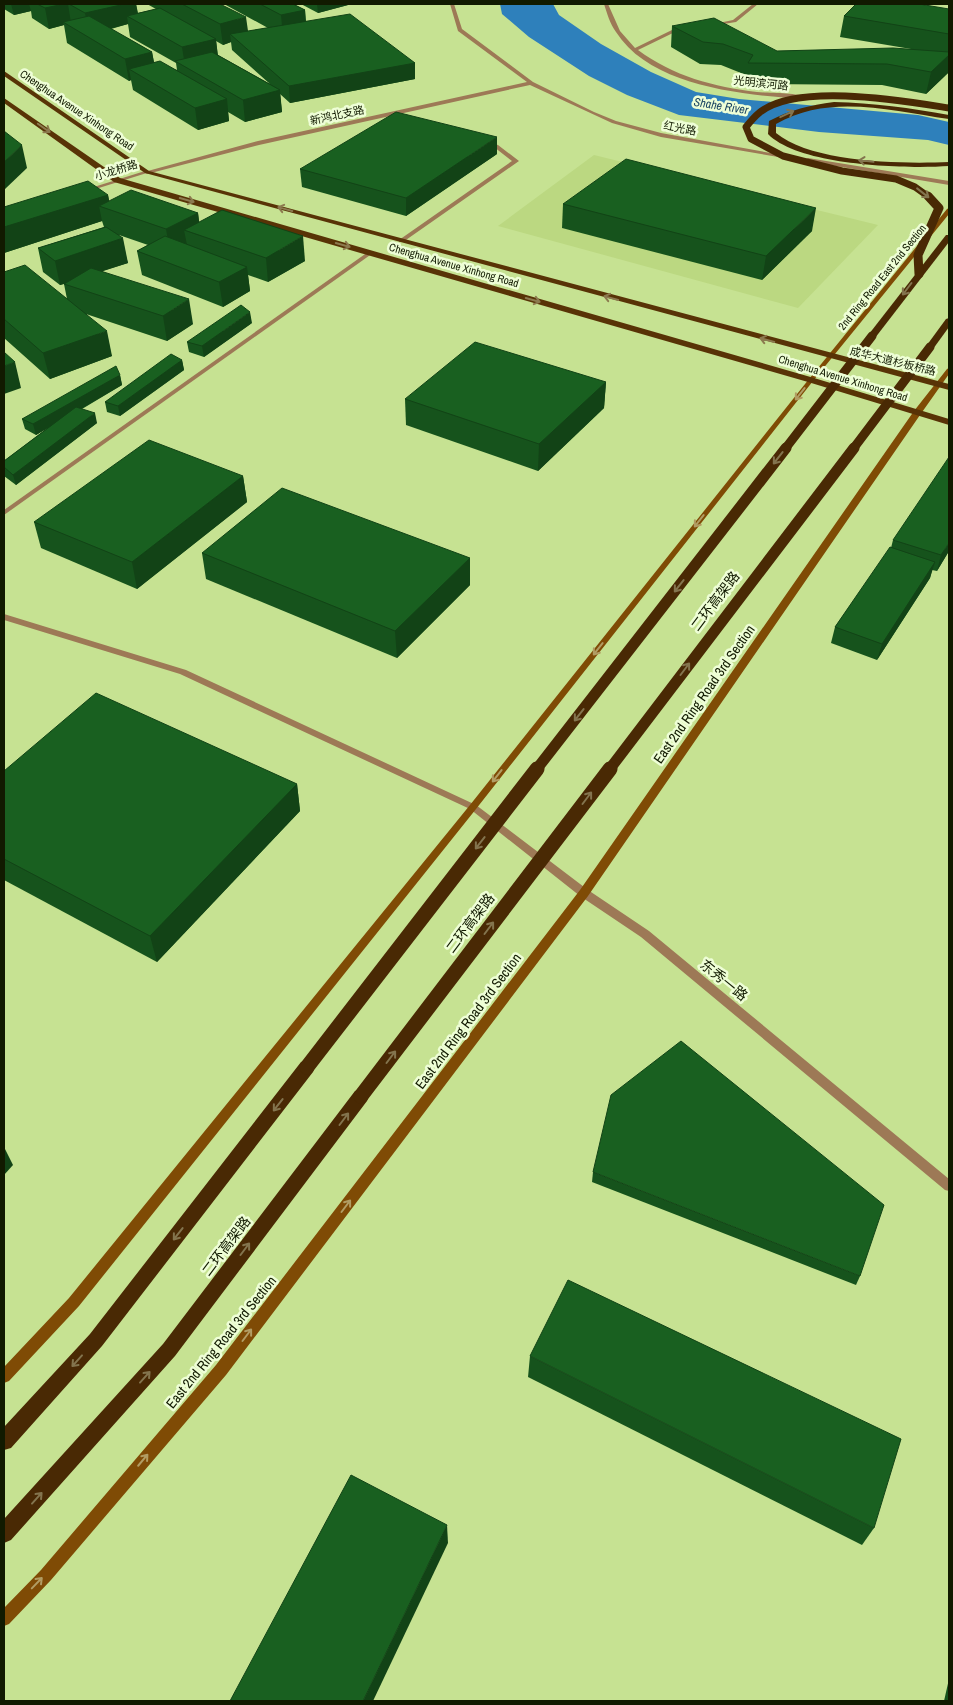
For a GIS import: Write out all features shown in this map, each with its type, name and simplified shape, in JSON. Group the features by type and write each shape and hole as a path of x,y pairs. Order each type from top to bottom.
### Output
{"highway":[{"path":"919,274 918,255 939,208 928,196 915,187 896,179 842,171 783,156 751,139 746,127 751,118 763,109 781,102 812,97 895,100 949,109"},
{"path":"949,117 875,107 822,106 798,109 782,116 772,123 772,134 784,143 823,156 903,164 949,164"},
{"path":"4,1441 96,1340 919,274 949,238"},
{"name":"二环高架路","path":"4,1533 169,1350 949,321"}],"main road":[{"name":"Chenghua Avenue Xinhong Road","path":"4,73 147,172 831,357"},
{"name":"Chenghua Avenue Xinhong Road","path":"4,100 118,180 811,380 916,413"},
{"name":"2nd Ring Road East 2nd Section","path":"831,357 949,210"},
{"path":"4,1376 74,1302 473,807 831,357"},
{"name":"成华大道杉板桥路","path":"831,357 949,387"},
{"path":"949,370 916,413 949,422"},
{"name":"East 2nd Ring Road 3rd Section","path":"4,1619 46,1575 221,1370 584,893 916,413"}],"street":[{"name":"红光路","path":"452,4 460,30 531,83 614,122 661,135 949,183"},
{"name":"光明滨河路","path":"606,4 619,32 635,50 665,70 692,80 722,89 774,96 887,102 949,109"},
{"path":"708,25 734,21 756,4"},
{"path":"635,50 674,31 691,28"},
{"name":"新鸿北支路","path":"147,172 258,143 531,83"},
{"path":"383,116 402,120"},
{"path":"401,241 516,161 496,146 477,141"},
{"name":"小龙桥路","path":"80,192 147,172"},
{"path":"4,513 370,253"},
{"name":"东秀一路","path":"4,617 183,672 473,807 584,893 645,934 949,1186"}],"shaded area":[{"path":"594,155 878,225 798,308 498,226"}],"water":[{"name":"Shahe River","path":"500,4 553,4 559,15 601,44 651,72 696,92 739,99 918,115 949,122 949,145 928,140 819,132 679,115 627,95 589,76 529,37 502,14"}],"building":[{"path":"37,4 64,4 45,8"},
{"path":"69,4 125,4 85,13"},
{"path":"182,4 220,4 246,17 220,24"},
{"path":"260,4 293,4 305,10 281,15"},
{"path":"856,4 919,4 949,9 949,34 844,16"},
{"path":"160,8 216,39 182,47 127,16"},
{"path":"350,14 415,63 289,86 230,34"},
{"path":"89,16 152,52 125,59 63,22"},
{"path":"714,18 777,51 893,48 949,52 949,55 931,72 887,64 748,63 753,55 723,44 703,42 672,26"},
{"path":"212,52 280,90 243,100 175,61"},
{"path":"160,61 227,99 195,108 129,69"},
{"path":"396,112 497,137 406,198 300,169"},
{"path":"4,131 22,145 4,162"},
{"path":"626,159 816,208 766,256 563,204"},
{"path":"88,181 108,195 4,227 4,207"},
{"path":"131,190 198,213 166,229 99,206"},
{"path":"222,210 303,236 266,258 184,230"},
{"path":"106,227 123,238 55,261 38,248"},
{"path":"165,236 247,267 219,282 137,251"},
{"path":"25,265 107,331 43,353 4,319 4,272"},
{"path":"91,268 189,299 163,316 64,284"},
{"path":"241,305 250,312 202,346 187,342"},
{"path":"475,342 606,382 539,444 405,399"},
{"path":"4,352 15,362 4,366"},
{"path":"171,354 182,360 118,406 105,402"},
{"path":"116,366 120,375 33,424 22,419"},
{"path":"76,407 95,413 13,475 4,467 4,461"},
{"path":"149,440 243,476 132,562 34,522"},
{"path":"949,457 949,543 941,555 893,540"},
{"path":"282,488 470,558 395,631 202,553"},
{"path":"890,547 935,562 882,644 835,627"},
{"path":"96,693 297,784 150,936 4,859 4,771"},
{"path":"681,1041 884,1205 860,1276 593,1172 611,1095"},
{"path":"568,1280 901,1439 874,1528 530,1356"},
{"path":"351,1475 447,1525 363,1701 230,1701"}]}
